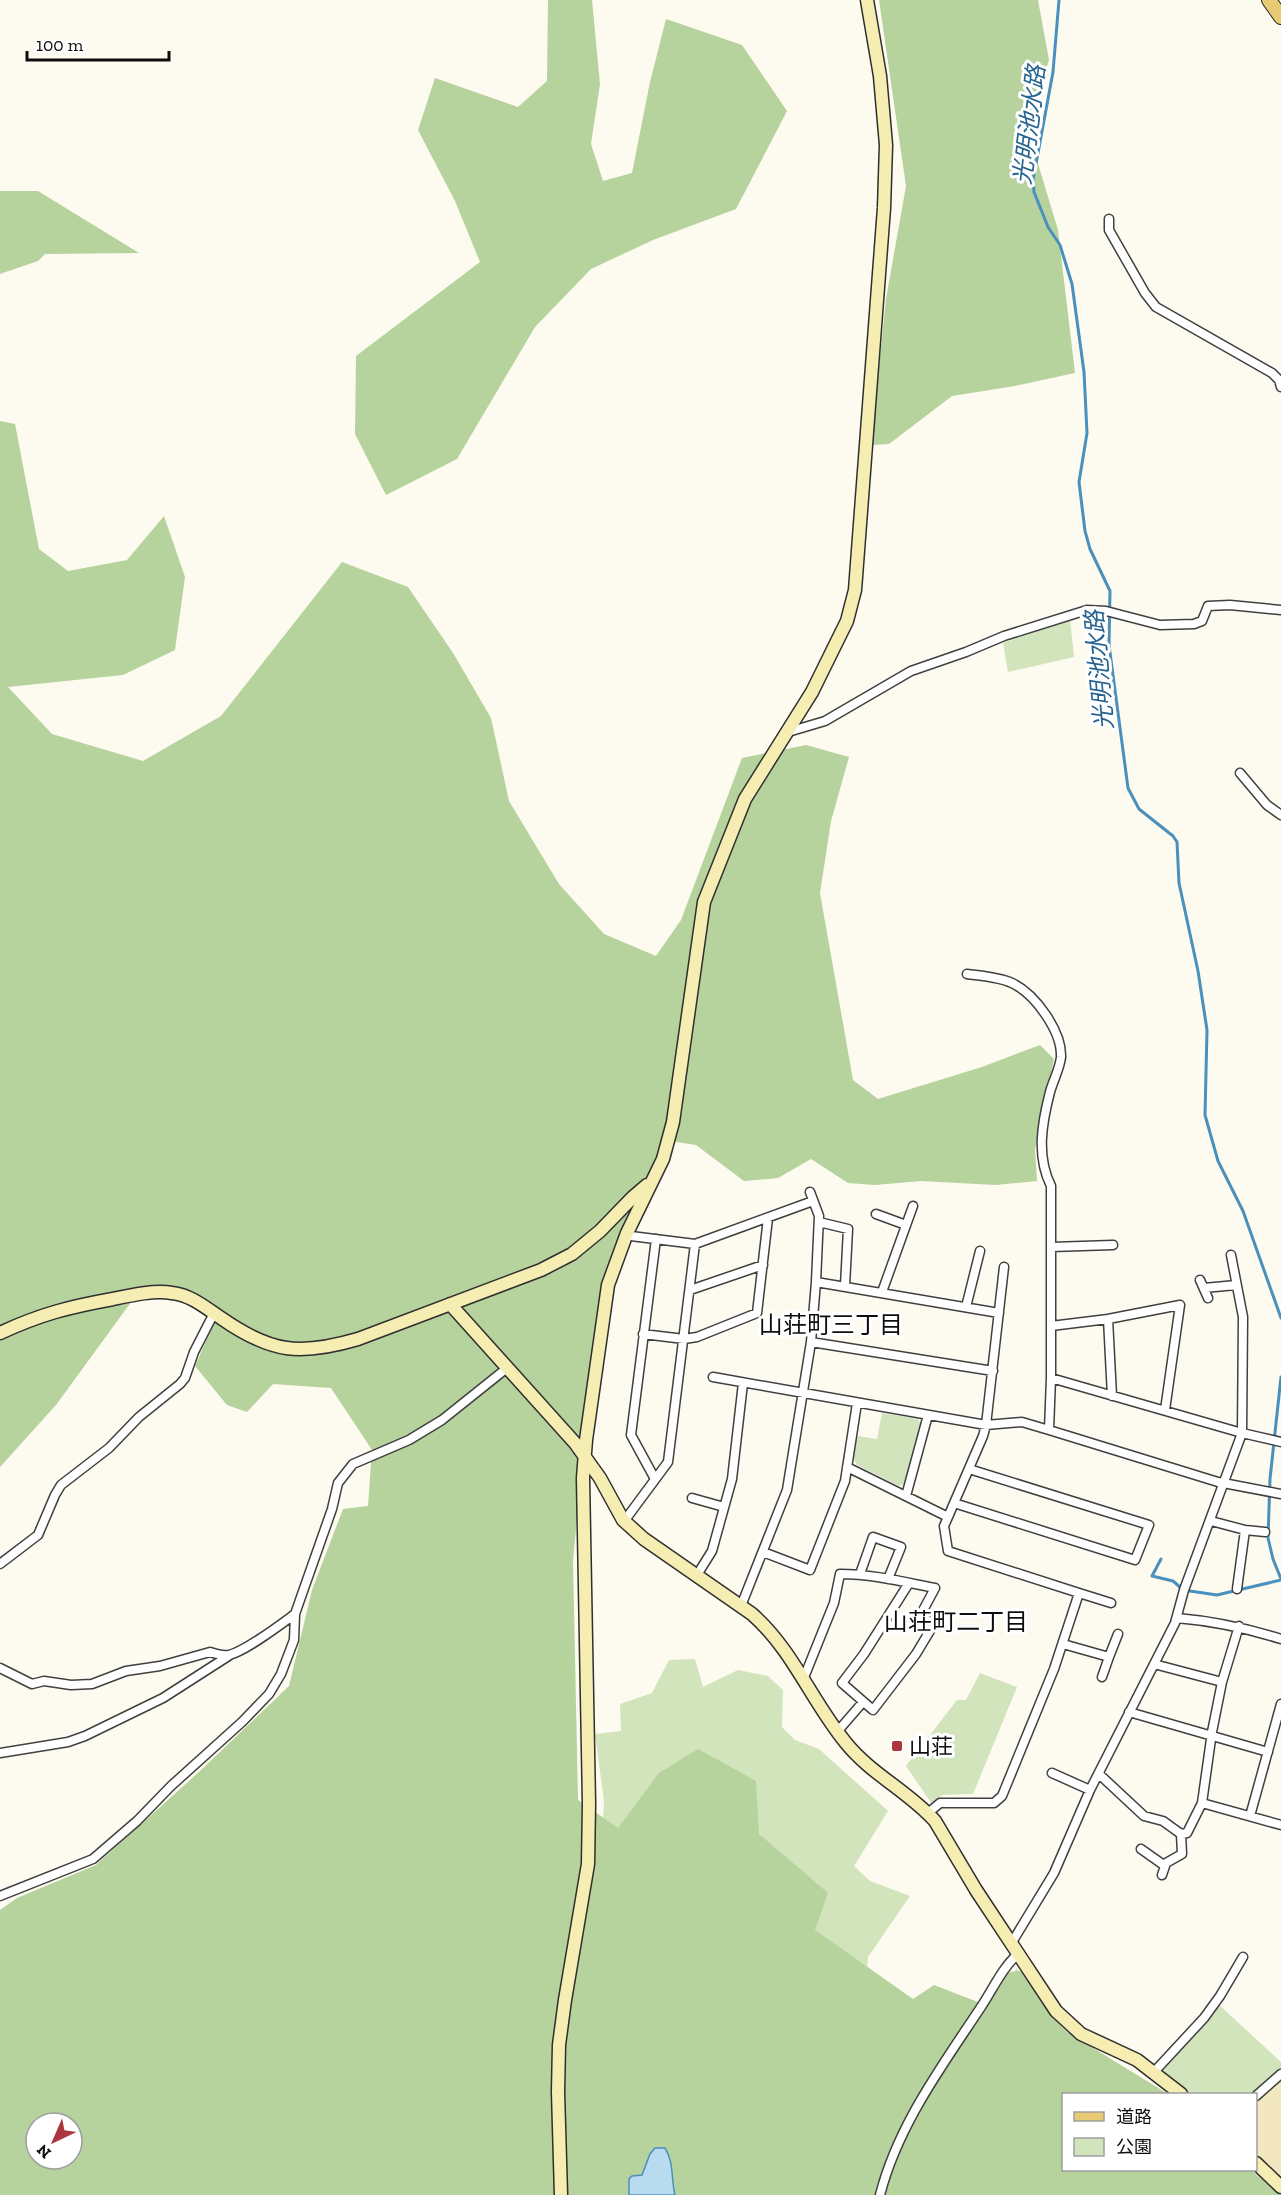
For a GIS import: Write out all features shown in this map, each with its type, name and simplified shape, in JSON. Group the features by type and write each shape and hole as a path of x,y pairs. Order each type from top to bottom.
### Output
{"main road":[{"path":"1269,0 1281,17"}],"street":[{"path":"561,2195 559,2045 588,1864 589,1804 583,1493 585,1455 604,1303 608,1285 627,1233 663,1159 673,1122 704,902 746,799 812,692 847,621 855,590 884,208 886,145 880,76 867,0"},
{"path":"1109,219 1109,230 1156,307 1272,373 1279,380 1281,387"},
{"path":"788,732 825,721 911,671 1004,636 1087,610 1109,612 1160,625 1194,624 1202,621 1208,606 1230,605 1281,610"},
{"path":"1240,773 1267,805 1281,815"},
{"path":"967,974 998,979 1019,988 1044,1013 1057,1032 1061,1057 1050,1093 1040,1144 1043,1167 1050,1186 1051,1378 1048,1430"},
{"path":"0,1334 34,1317 64,1308 137,1294 173,1293 201,1304 245,1335 279,1348 306,1350 332,1346 358,1339 541,1270 572,1254 600,1231 650,1183"},
{"path":"627,1233 631,1236 695,1244 768,1218 811,1196 819,1216 811,1342 787,1490 741,1606"},
{"path":"882,1292 913,1206"},
{"path":"876,1214 906,1225"},
{"path":"643,1334 684,1339 698,1337 757,1313 768,1218"},
{"path":"819,1222 848,1229 845,1286"},
{"path":"655,1479 630,1436 656,1239"},
{"path":"623,1520 668,1462 695,1244"},
{"path":"1051,1247 1113,1245"},
{"path":"966,1307 980,1251"},
{"path":"880,2195 894,2149 936,2075 1002,1973 1054,1873 1090,1790 1177,1618 1184,1590 1242,1433 1243,1317 1231,1255"},
{"path":"690,1290 763,1265"},
{"path":"1004,1268 986,1425 944,1526 948,1551 1111,1603"},
{"path":"816,1281 999,1313"},
{"path":"1208,1298 1202,1284 1236,1285"},
{"path":"450,1304 585,1455 623,1520 644,1539 764,1624 852,1751 935,1821 1014,1949 1056,2011 1067,2023 1089,2038 1137,2060 1180,2093"},
{"path":"1051,1326 1108,1319 1180,1305 1165,1410"},
{"path":"0,1564 38,1535 61,1485 108,1448 139,1417 180,1384 185,1378 194,1352 214,1313"},
{"path":"1108,1319 1112,1396"},
{"path":"811,1342 993,1371"},
{"path":"0,1896 93,1858 137,1821 171,1786 269,1695 281,1674 294,1640 295,1614 332,1509 338,1483 353,1464 409,1440 426,1430 507,1368"},
{"path":"713,1377 986,1425 1022,1422 1225,1483 1274,1492"},
{"path":"1051,1378 1281,1442"},
{"path":"697,1575 712,1551 732,1479 743,1383"},
{"path":"764,1552 810,1570 845,1481 857,1403"},
{"path":"906,1496 928,1415"},
{"path":"847,1467 948,1517"},
{"path":"954,1503 1135,1560 1149,1525 969,1468"},
{"path":"692,1498 724,1507"},
{"path":"1211,1521 1245,1530 1265,1532"},
{"path":"1237,1589 1245,1530"},
{"path":"860,1574 873,1537 901,1547 888,1579"},
{"path":"981,1574 985,1563"},
{"path":"803,1680 834,1603 840,1574 860,1574 888,1579 909,1583 935,1588 920,1616 934,1624 916,1654 873,1710 842,1683 864,1654 909,1583"},
{"path":"1050,1594 1053,1584"},
{"path":"928,1813 939,1803 994,1803 1002,1796 1063,1644 1079,1593"},
{"path":"0,1752 68,1742 85,1736 163,1698 230,1654 266,1635 295,1614"},
{"path":"1177,1618 1239,1626 1281,1639"},
{"path":"1099,1774 1144,1816 1163,1821 1181,1834 1187,1833 1203,1803 1222,1683 1239,1626"},
{"path":"1102,1677 1118,1634"},
{"path":"1063,1644 1109,1658"},
{"path":"0,1668 32,1684 44,1681 81,1685 92,1684 126,1671 160,1666 210,1652 218,1655 230,1654"},
{"path":"1154,1664 1222,1683"},
{"path":"837,1732 863,1702"},
{"path":"1250,1816 1281,1704"},
{"path":"1129,1712 1268,1752"},
{"path":"1052,1773 1090,1790"},
{"path":"987,1803 987,1813"},
{"path":"1203,1803 1281,1825"},
{"path":"1162,1875 1166,1863 1182,1854 1181,1834"},
{"path":"1141,1849 1165,1866"},
{"path":"1154,2072 1204,2018 1244,1957"},
{"path":"1257,2095 1281,2074"},
{"path":"1257,2164 1281,2187"}],"green space":[{"path":"548,0 592,0 600,84 591,144 603,181 632,173 650,82 666,19 742,45 787,111 736,209 653,240 591,269 535,327 457,459 386,495 355,434 356,356 480,262 455,201 418,130 435,78 518,107 547,81"},
{"path":"879,0 1038,0 1049,60 1027,127 1058,230 1075,373 952,396 889,444 871,445 886,299 906,186"},
{"path":"0,191 38,191 139,253 45,254 38,261 0,274"},
{"path":"0,421 15,424 39,549 68,571 127,560 164,516 185,577 175,650 123,675 8,687 52,734 143,761 221,716 342,562 408,587 453,653 491,718 509,801 559,884 604,934 656,956 681,920 742,758 806,745 849,757 831,821 820,893 853,1080 878,1099 982,1067 1040,1045 1054,1059 1035,1149 1037,1181 996,1185 921,1181 875,1185 848,1183 811,1159 778,1178 744,1181 696,1145 664,1140 629,1219 603,1297 586,1419 573,1561 578,1800 618,1828 659,1773 698,1749 756,1781 759,1834 828,1893 815,1930 913,1999 934,1985 983,2004 1002,1977 1021,1971 1053,2018 1067,2032 1166,2093 1062,2093 1062,2171 1252,2171 1280,2195 0,2195 0,1910 17,1898 96,1865 289,1686 312,1590 343,1509 368,1506 372,1450 331,1388 273,1384 247,1412 227,1405 195,1366 217,1316 173,1293 137,1294 56,1405 0,1467"},
{"path":"1070,619 1074,657 1008,672 1003,643"},
{"path":"882,1413 918,1419 921,1424 904,1484 899,1486 857,1465 853,1458 857,1436 877,1439"},
{"path":"695,1659 703,1687 738,1670 768,1676 783,1690 782,1727 795,1740 819,1749 888,1811 854,1866 870,1881 910,1896 868,1957 866,1986 987,2019 1017,1968 1039,2011 1064,2093 1062,2171 1245,2171 1245,2195 583,2195 604,1801 595,1734 621,1731 620,1704 652,1693 669,1660"},
{"path":"980,1673 1017,1687 973,1794 942,1795 932,1804 906,1766 957,1700 966,1700"},
{"path":"1217,2003 1281,2062 1281,2181 1257,2157 1257,2093 1185,2093 1157,2070 1163,2071"}],"sand":[{"path":"1281,2084 1281,2181 1257,2157 1257,2100"}],"water":[{"path":"655,2148 665,2148 668,2153 675,2195 629,2195 629,2179 632,2176 642,2175 650,2154"}],"waterway":[{"name":"光明池水路","path":"1059,0 1053,72 1033,180 1034,192 1048,227 1060,245 1072,284 1084,372 1087,433 1079,482 1085,531 1090,549 1110,591 1109,645 1128,788 1139,809 1173,836 1177,842 1179,883 1198,971 1207,1030 1205,1115 1218,1161 1243,1211 1281,1318"},
{"name":"光明池水路","path":"1281,1377 1270,1479 1268,1538 1281,1579"},
{"path":"1161,1559 1152,1576 1173,1581 1181,1588"},
{"path":"1190,1591 1217,1595 1281,1580"}],"place":[{"name":"山荘","path":"897,1746"}],"district":[{"name":"山荘町三丁目","path":"831,1324"},
{"name":"山荘町二丁目","path":"956,1621"}]}
